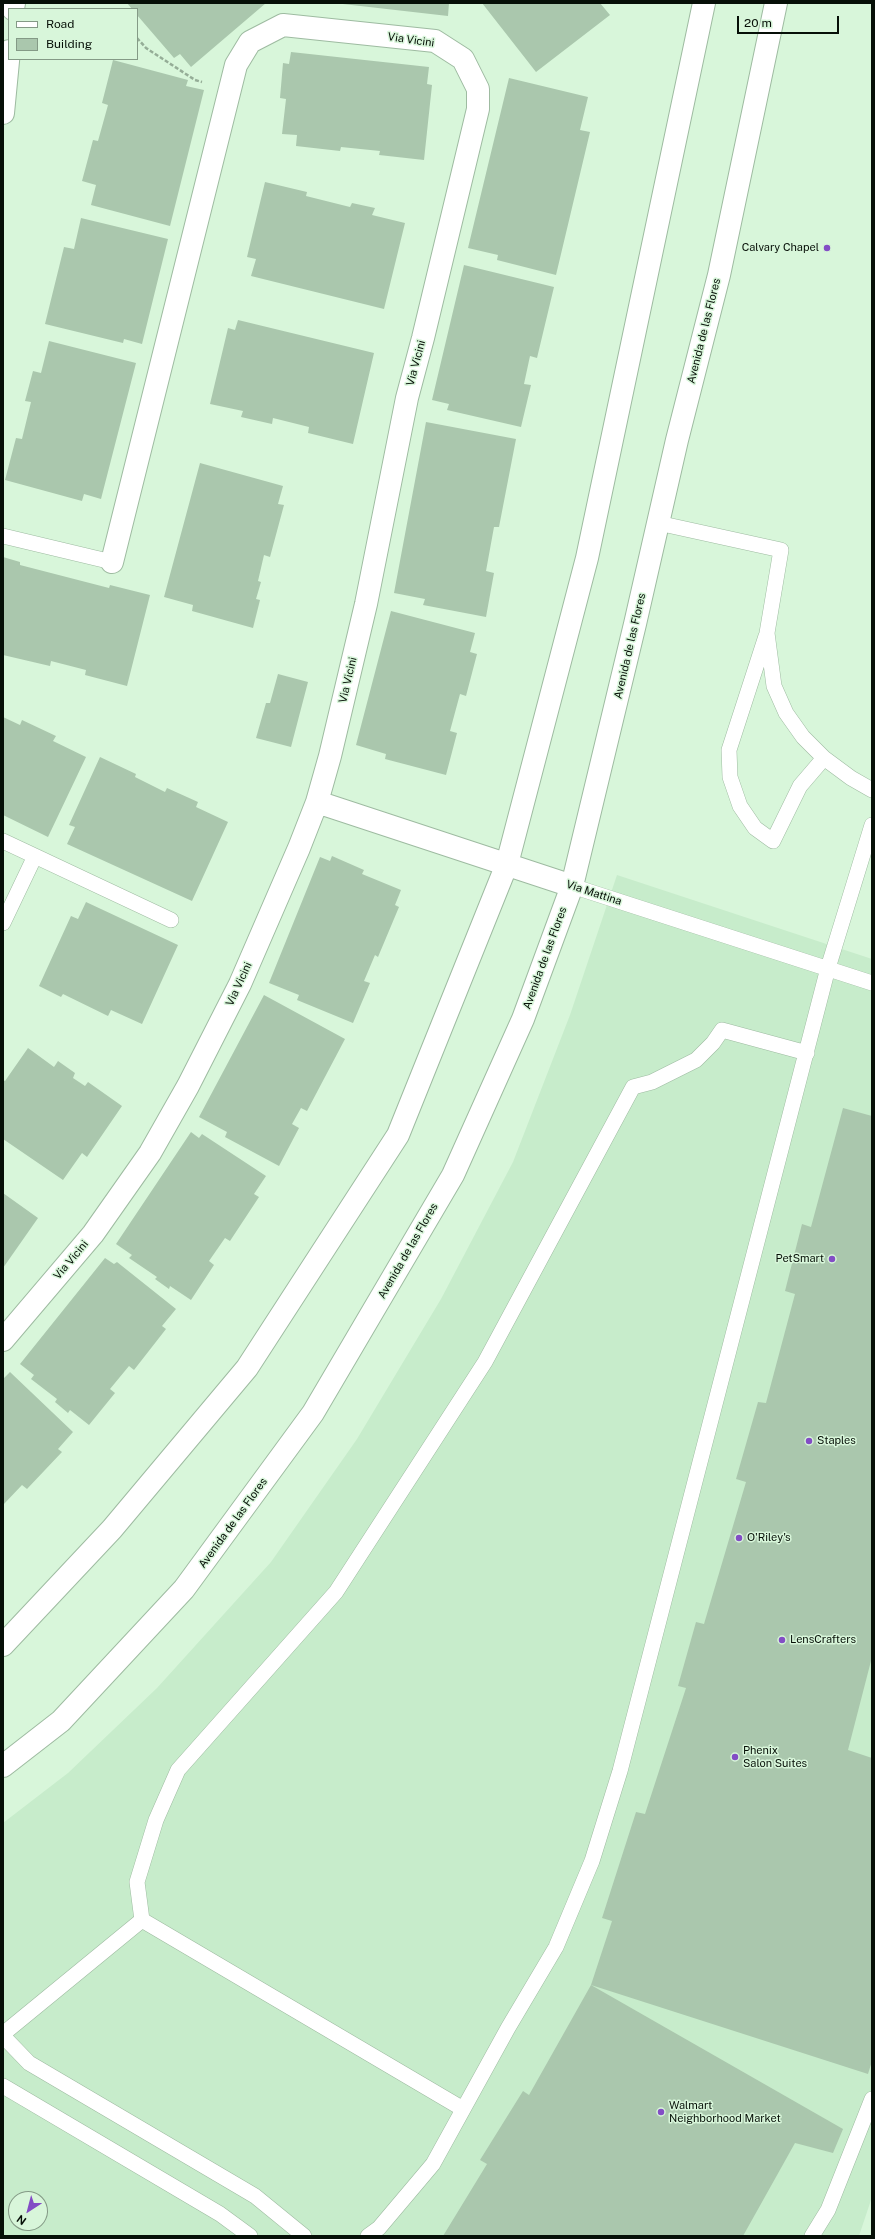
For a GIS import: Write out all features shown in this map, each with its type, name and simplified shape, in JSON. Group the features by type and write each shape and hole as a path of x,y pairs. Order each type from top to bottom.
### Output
{"main road":[{"path":"3,1645 112,1529 247,1368 398,1135 507,864 587,558 704,3"},
{"name":"Avenida de las Flores","path":"3,1766 61,1721 184,1589 314,1413 453,1175 523,1019 572,886 658,522 729,232 776,3"},
{"name":"Via Vicini","path":"3,1340 93,1234 150,1153 188,1086 240,984 299,848 317,802 330,756 366,604 407,398 424,338 478,108 478,89 463,59 435,42 283,25 250,42 236,65 229,91 112,562"},
{"path":"3,113 8,60"},
{"name":"Via Mattina","path":"317,802 572,886"}],"lane":[{"path":"658,522 781,550 767,632 729,750 730,777 740,806 755,828 774,841 800,786 824,758"},
{"path":"3,536 112,562"},
{"path":"767,632 774,686 786,713 803,737 824,758 851,778 872,790"},
{"path":"368,2236 379,2228 433,2164 556,1947 592,1861 620,1771 828,968 872,824"},
{"path":"3,841 171,920"},
{"path":"3,923 35,856"},
{"name":"Via Mattina","path":"572,886 872,983"},
{"path":"142,1920 137,1882 156,1820 178,1770 336,1592 485,1362 633,1087 652,1082 696,1060 713,1043 722,1030 806,1053"},
{"path":"142,1920 3,2035 29,2063 255,2196 304,2236"},
{"path":"142,1920 463,2110"},
{"path":"3,2086 220,2214 250,2236"},
{"path":"812,2236 828,2210 872,2100"}],"path":[{"path":"138,39 146,48 195,80 229,91"}],"shaded area":[{"path":"617,875 872,959 872,2197 859,2236 3,2236 3,1823 68,1773 157,1688 271,1562 357,1439 441,1299 513,1162 570,1015"}],"building":[{"path":"127,3 266,3 191,67 180,54 174,58 138,16 138,8 131,8"},
{"path":"334,3 449,3 448,16"},
{"path":"482,3 600,3 610,15 536,72"},
{"path":"291,52 429,67 427,84 432,85 424,160 379,155 380,151 341,147 340,151 296,146 297,135 282,134 286,99 280,98 283,63 289,64"},
{"path":"113,60 188,80 186,86 204,90 170,226 91,205 96,185 82,181 93,140 98,141 108,105 102,103"},
{"path":"509,78 588,97 580,130 590,132 556,275 497,260 498,255 468,248"},
{"path":"265,182 307,192 306,196 350,207 352,203 375,208 372,215 405,223 384,309 251,276 256,259 247,257"},
{"path":"81,218 168,239 142,344 124,339 123,343 45,324 64,247 74,249"},
{"path":"464,265 554,287 537,358 530,356 524,384 531,385 521,427 447,410 449,404 432,400"},
{"path":"238,320 374,353 353,444 308,433 309,427 273,418 272,424 241,417 243,411 210,404 228,328 235,330"},
{"path":"49,341 136,363 101,499 84,494 82,501 5,480 16,438 22,439 31,402 25,401 33,371 41,373"},
{"path":"426,422 516,439 499,527 494,527 486,571 494,573 486,617 423,605 425,599 394,593"},
{"path":"200,463 283,486 278,504 284,505 270,557 264,555 258,581 261,582 256,599 260,600 253,628 192,611 193,605 164,597"},
{"path":"3,557 20,562 20,565 109,588 110,585 150,595 127,686 85,675 86,670 51,661 50,666 3,655"},
{"path":"391,611 475,633 470,652 477,654 466,696 460,694 450,731 457,733 446,775 385,759 386,754 356,745"},
{"path":"278,674 308,682 291,747 256,738 266,703 270,703"},
{"path":"3,717 20,725 22,720 56,736 53,741 86,757 48,837 3,815"},
{"path":"100,757 136,774 135,777 165,792 167,788 198,802 196,807 228,822 192,901 67,844 75,827 69,825"},
{"path":"332,856 364,870 362,874 401,890 395,905 399,907 378,957 375,955 364,981 370,983 353,1023 297,1000 299,995 269,983 320,857 330,861"},
{"path":"86,902 178,945 142,1024 111,1010 108,1016 63,994 61,997 39,986 71,916 78,919"},
{"path":"264,995 345,1039 307,1111 301,1108 292,1124 299,1128 279,1166 225,1137 227,1132 199,1117"},
{"path":"28,1048 54,1067 58,1061 75,1073 73,1078 85,1086 88,1082 122,1106 87,1157 82,1153 63,1180 3,1139 3,1080 5,1081"},
{"path":"843,1108 872,1116 872,1657 848,1750 872,1758 872,2061 868,2074 591,1985 612,1921 602,1918 636,1812 645,1814 686,1688 678,1686 696,1622 704,1624 746,1482 736,1479 758,1402 766,1403 795,1294 785,1291 802,1224 811,1227"},
{"path":"191,1132 199,1138 202,1134 266,1176 254,1194 259,1197 230,1241 225,1238 209,1261 214,1265 191,1300 170,1286 169,1289 155,1279 157,1277 129,1258 132,1255 116,1244"},
{"path":"3,1193 38,1218 3,1268"},
{"path":"105,1258 114,1264 117,1262 176,1309 162,1326 166,1329 134,1370 129,1366 110,1389 115,1393 89,1425 70,1410 68,1413 55,1402 57,1399 31,1379 34,1375 20,1364"},
{"path":"10,1372 73,1432 58,1449 62,1452 27,1489 22,1485 3,1505 3,1379"},
{"name":"Walmart Neighborhood Market","path":"591,1985 843,2129 833,2153 795,2143 743,2236 443,2236 487,2164 480,2160 523,2091 529,2095"}],"place":[{"name":"Calvary Chapel","path":"827,248"},
{"name":"PetSmart","path":"832,1259"},
{"name":"Staples","path":"809,1441"},
{"name":"O'Riley's","path":"739,1538"},
{"name":"LensCrafters","path":"782,1640"},
{"name":"Phenix Salon Suites","path":"735,1757"},
{"name":"Walmart Neighborhood Market","path":"661,2112"}]}
